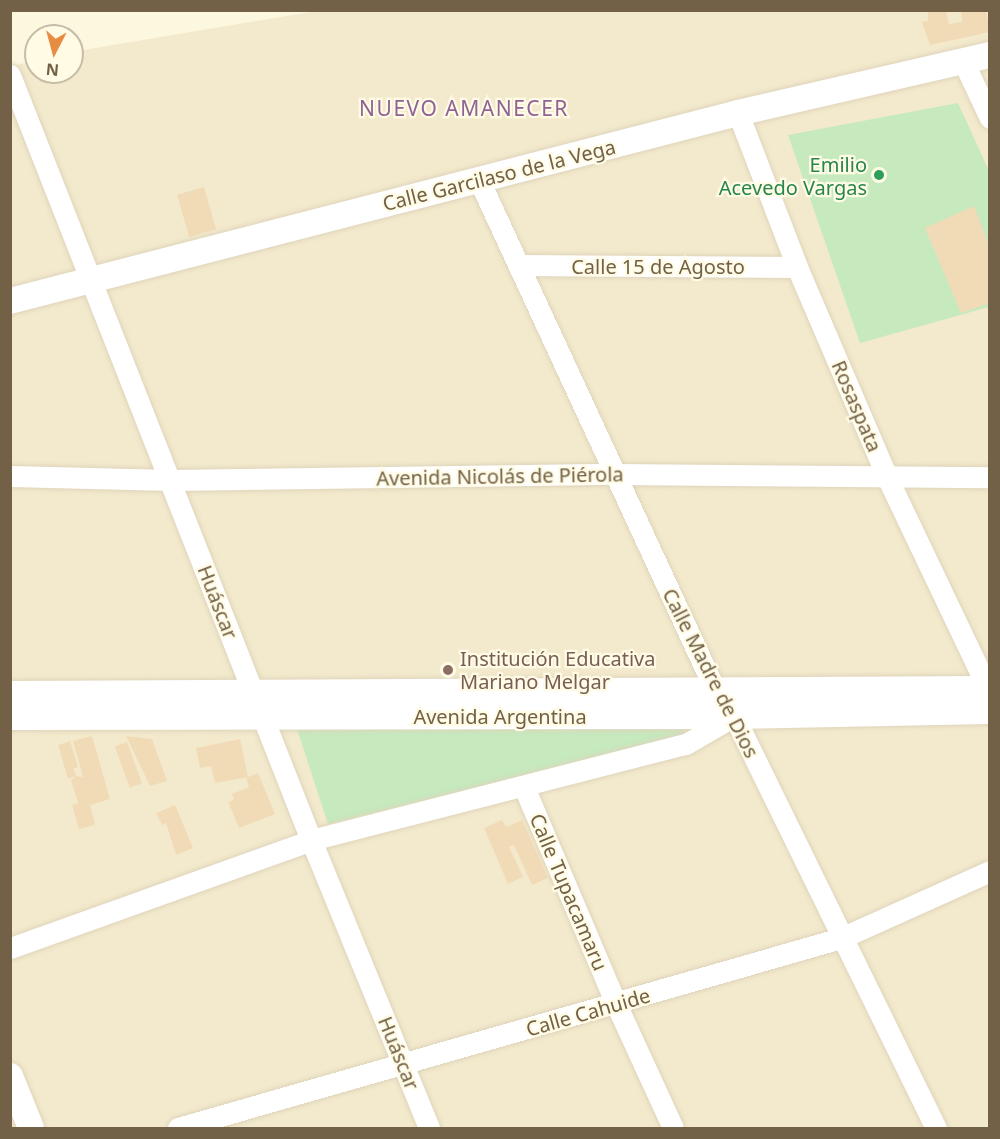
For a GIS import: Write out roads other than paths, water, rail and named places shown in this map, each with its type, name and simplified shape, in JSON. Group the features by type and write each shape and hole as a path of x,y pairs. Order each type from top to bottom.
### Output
{"street":[{"name":"Calle Garcilaso de la Vega","path":"10,301 738,113 990,55"},
{"path":"963,61 990,118"},
{"name":"Huáscar","path":"10,75 19,124 91,280 311,840 429,1128"},
{"name":"Rosaspata","path":"738,113 797,267 887,477 989,696"},
{"name":"Calle Madre de Dios","path":"479,180 716,692 734,716 936,1128"},
{"name":"Calle 15 de Agosto","path":"518,265 797,267"},
{"name":"Avenida Nicolás de Piérola","path":"10,476 171,480 615,474 990,477"},
{"name":"Avenida Argentina","path":"10,717 258,706 716,692 848,701"},
{"name":"Avenida Argentina","path":"10,694 258,706 734,716 848,701 989,696"},
{"path":"10,948 311,840 686,744 734,716"},
{"name":"Calle Tupacamaru","path":"525,787 616,1004 673,1128"},
{"name":"Calle Cahuide","path":"178,1128 841,938 990,872"},
{"path":"10,1077 31,1128"}],"place":[{"name":"Emilio Acevedo Vargas","path":"879,175"},
{"name":"Institución Educativa Mariano Melgar","path":"448,670"}],"district":[{"name":"NUEVO AMANECER","path":"464,108"}]}
